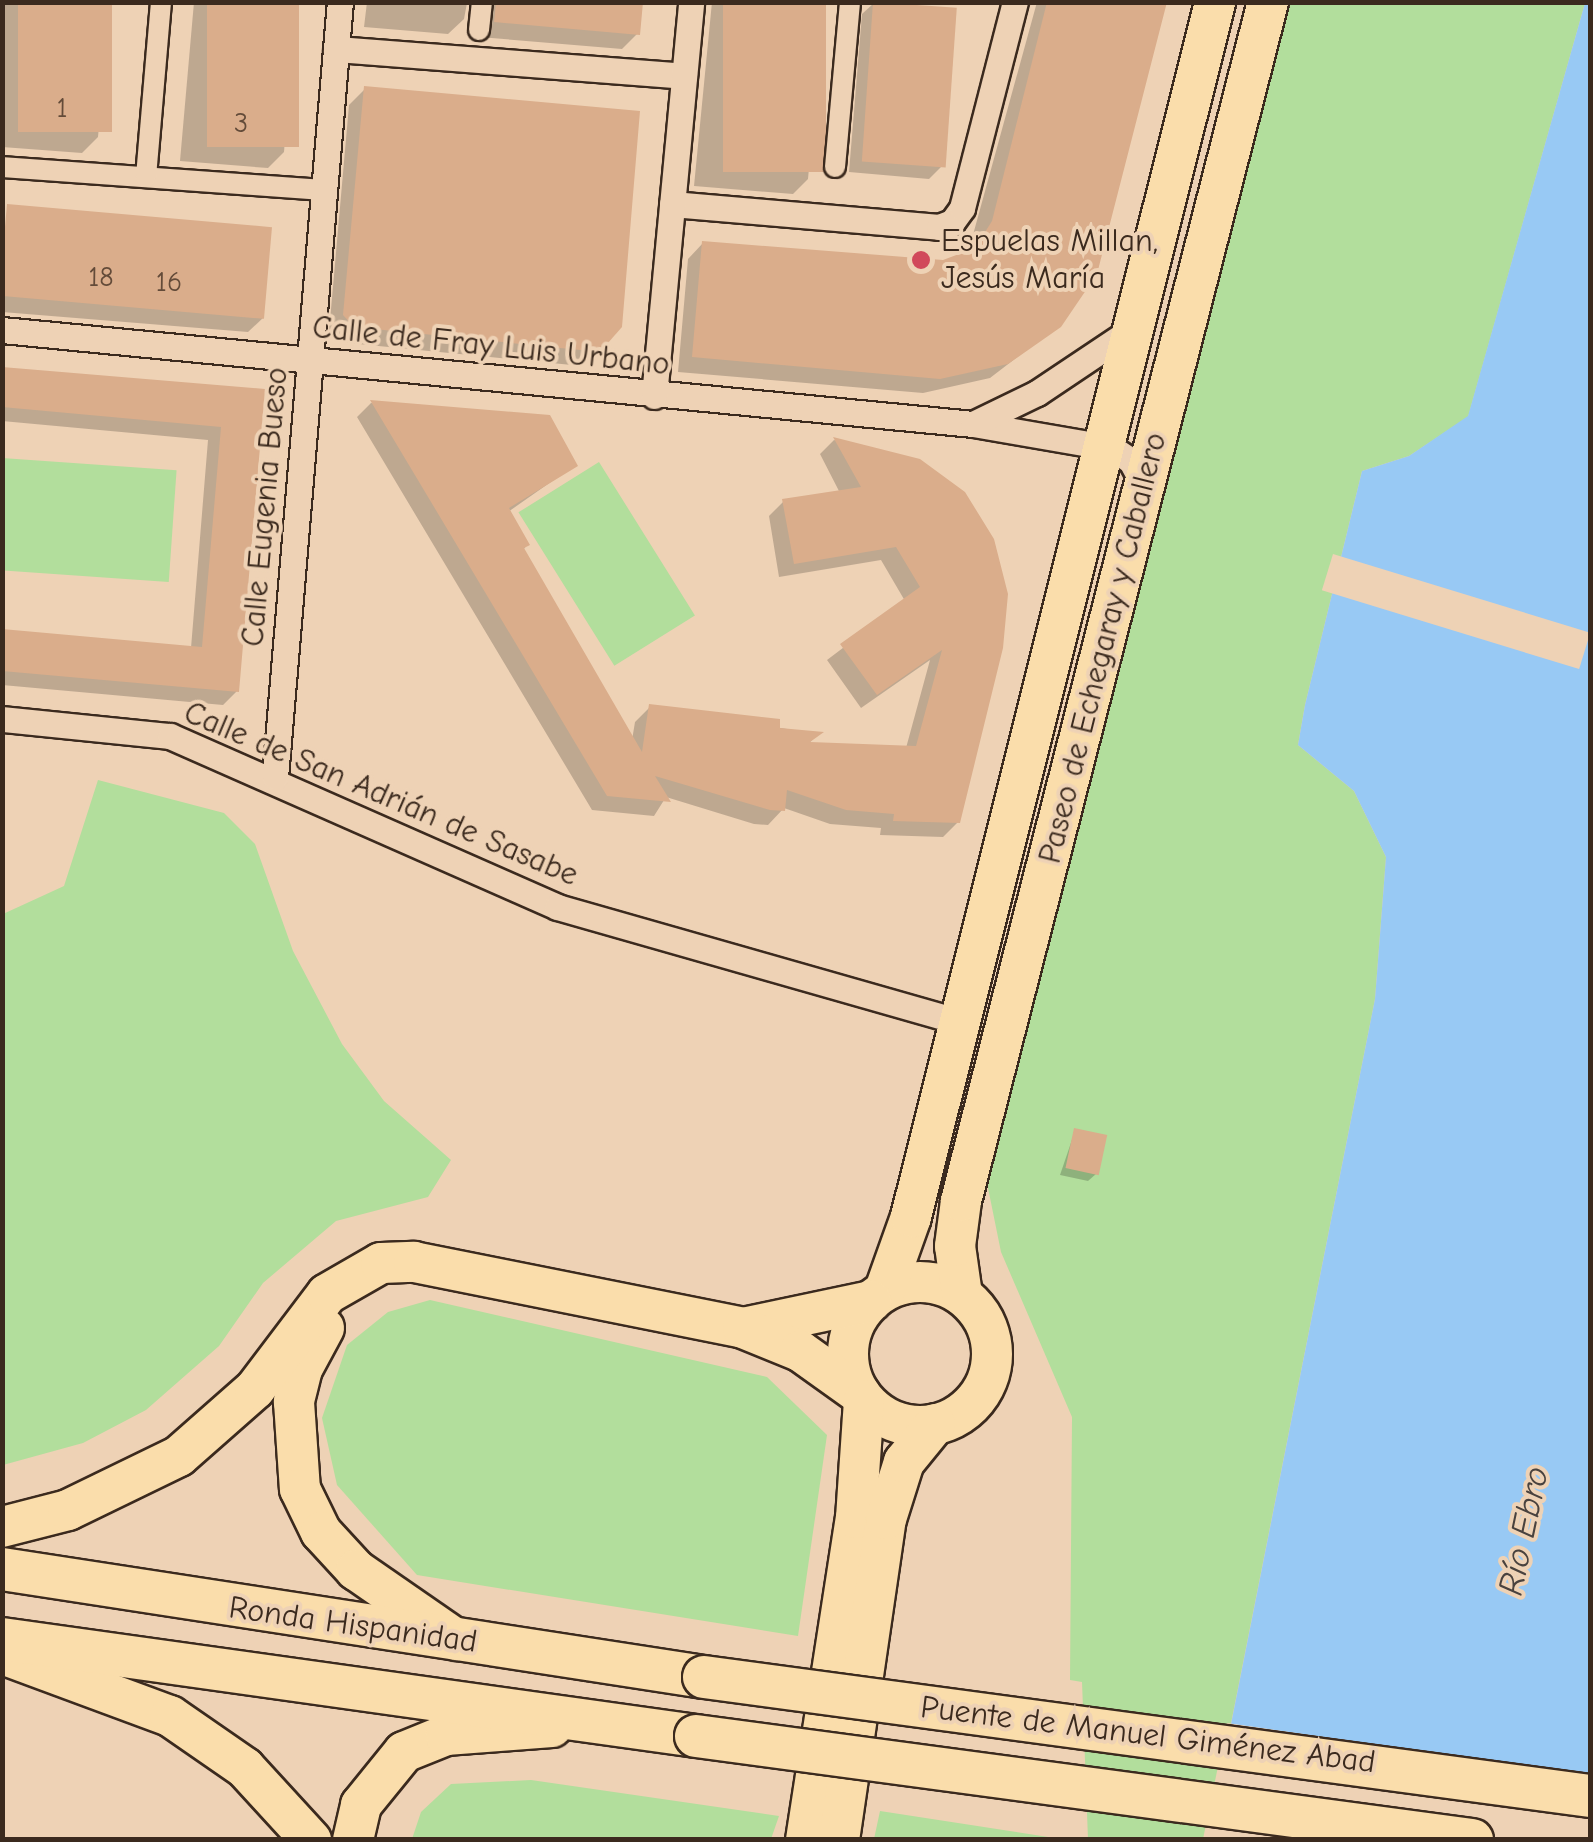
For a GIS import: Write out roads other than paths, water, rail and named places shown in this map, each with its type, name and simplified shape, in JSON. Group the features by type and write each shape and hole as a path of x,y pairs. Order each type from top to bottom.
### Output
{"highway":[{"name":"Ronda Hispanidad","path":"2,1569 704,1678"},
{"name":"Ronda Hispanidad","path":"2,1639 696,1736"},
{"name":"Puente de Manuel Giménez Abad","path":"704,1678 1590,1796"},
{"name":"Puente de Manuel Giménez Abad","path":"696,1736 1472,1840"}],"main road":[{"name":"Paseo de Echegaray y Caballero","path":"878,1295 902,1250 1216,2"},
{"name":"Paseo de Echegaray y Caballero","path":"962,1295 955,1246 961,1202 1268,2"},
{"path":"2,1527 105,1495 194,1444 254,1389 345,1280 397,1261 743,1328 800,1351 896,1422 935,1424"},
{"path":"439,1268 387,1280 334,1314 302,1369 291,1432 300,1489 321,1532 356,1570 457,1640"},
{"path":"743,1328 932,1282 962,1295 986,1328 988,1377 970,1406 935,1424 904,1462 886,1519 838,1840"},
{"path":"806,1840 856,1518 862,1397 848,1355 858,1316 878,1295"},
{"path":"2,1654 170,1716 245,1768 310,1840"},
{"path":"353,1840 361,1805 377,1777 424,1742 476,1730 619,1724"}],"street":[{"path":"146,177 161,2"},
{"name":"Calle Eugenia Bueso","path":"275,777 340,2"},
{"path":"479,30 482,2"},
{"path":"654,396 691,2"},
{"path":"835,167 850,2"},
{"path":"672,204 940,227 952,222 962,208 1015,2"},
{"path":"336,48 684,76"},
{"path":"2,166 324,190"},
{"path":"973,424 1037,393 1134,328"},
{"name":"Calle de Fray Luis Urbano","path":"2,330 973,424 1103,446"},
{"path":"1103,446 1131,461 1144,485"},
{"name":"Calle de San Adrián de Sasabe","path":"2,719 170,736 275,777 446,862 557,907 960,1022"}],"water":[{"name":"Río Ebro","path":"1585,3 1590,3 1590,1839 1208,1840 1375,999 1386,857 1354,791 1298,745 1305,705 1362,471 1409,456 1468,416"}],"place":[{"name":"Espuelas Millan, Jesús María","path":"921,260"}]}
